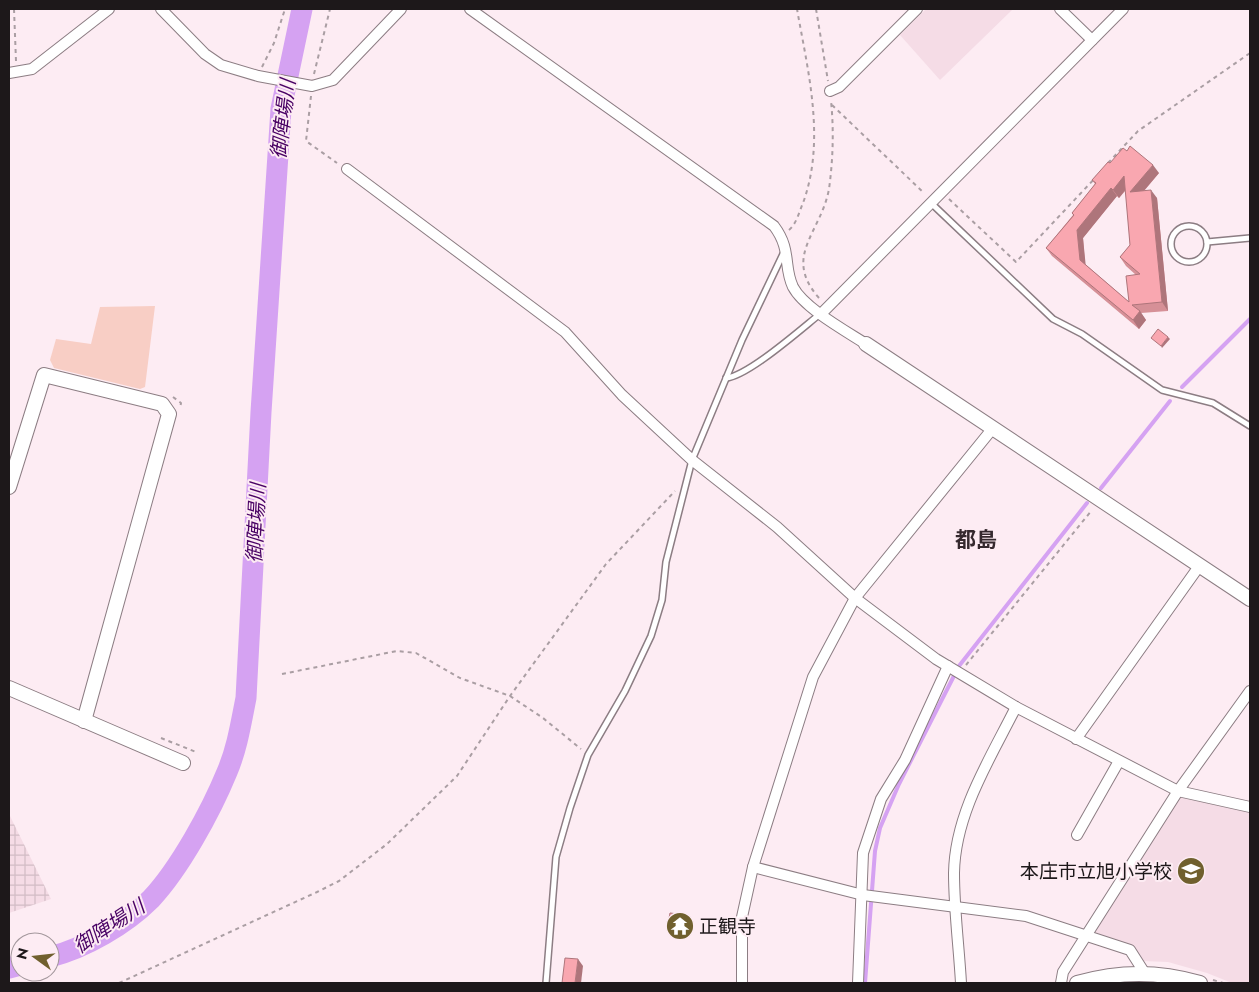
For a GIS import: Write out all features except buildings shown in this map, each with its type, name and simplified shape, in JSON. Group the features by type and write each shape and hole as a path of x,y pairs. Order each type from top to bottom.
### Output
{"street":[{"path":"12,73 32,69 49,58 109,9"},
{"path":"161,9 205,54 221,65 258,76 308,85 333,80 401,9"},
{"path":"470,9 774,226 781,236 786,250 794,289 824,310 866,344 1250,599"},
{"path":"830,91 839,87 917,9"},
{"path":"1060,9 1092,40"},
{"path":"824,310 1122,9"},
{"path":"347,169 565,332 622,395 692,460 778,527 855,598 948,666 1016,707 1178,790 1250,807"},
{"path":"9,487 44,375 162,404 169,414 84,720"},
{"path":"742,983 742,917 753,867 813,677 855,598 993,428"},
{"path":"1076,738 1200,565"},
{"path":"858,983 863,895 863,853 868,833 881,799 905,760 948,666"},
{"path":"9,688 183,763"},
{"path":"1061,983 1063,972 1178,790 1250,691"},
{"path":"962,983 954,872 966,812 976,785 1016,707"},
{"path":"1077,835 1119,761"},
{"path":"753,867 863,895 1026,916 1130,950 1144,972"},
{"path":"1077,983 1102,976 1144,972 1200,983"}],"lane":[{"path":"931,203 1053,319 1082,334 1162,390 1213,403 1250,426"},
{"path":"1192,226 1202,231 1207,242 1204,253 1196,261 1184,261 1174,254 1172,248 1173,237 1180,228 1192,226"},
{"path":"1207,242 1250,238"},
{"path":"546,983 556,856 588,755 625,691 651,636 662,600 666,562 692,460 726,378 779,260 786,250"},
{"path":"726,378 733,378 768,354 824,310"}],"path":[{"path":"12,73 14,9"},
{"path":"258,76 274,43 285,9"},
{"path":"330,9 308,85 306,141 347,169"},
{"path":"781,236 794,225 810,176 813,155 813,107 797,9"},
{"path":"816,9 832,105 833,134 828,190 822,212 803,256 803,276 824,310"},
{"path":"1104,168 1138,131 1250,53"},
{"path":"1250,90 1250,102"},
{"path":"832,105 926,195 931,203"},
{"path":"941,192 1016,262 1097,175"},
{"path":"170,394 181,403 179,412"},
{"path":"119,983 317,892 353,870 387,844 457,776 510,696 606,564 687,478"},
{"path":"960,673 1100,500"},
{"path":"282,674 397,651 416,653 460,678 510,696 543,718 588,755"}],"shaded area":[{"path":"926,9 1013,9 940,80 900,35"},
{"path":"155,306 145,387 140,389 54,368 50,360 56,339 91,344 100,307"},
{"name":"本庄市立旭小学校","path":"1186,797 1250,811 1250,983 1232,983 1207,973 1168,962 1142,961 1129,946 1094,932 1177,798"},
{"path":"9,814 51,899 9,913"}],"waterway":[{"name":"御陣場川","path":"60,954 90,942 117,926 141,909 162,886 184,855 204,821 227,772 236,745 246,698 261,412 281,109 302,9"},
{"path":"1182,387 1250,319"},
{"path":"1101,488 1170,401"},
{"path":"865,983 875,851 880,828 899,784 959,666 1087,503"}],"place":[{"name":"本庄市立旭小学校","path":"1191,871"},
{"name":"正観寺","path":"680,926"}],"district":[{"name":"都島","path":"976,540"}]}
